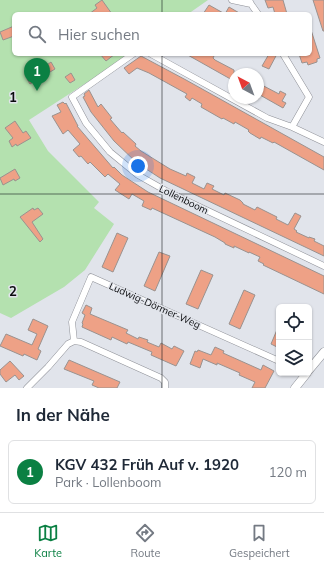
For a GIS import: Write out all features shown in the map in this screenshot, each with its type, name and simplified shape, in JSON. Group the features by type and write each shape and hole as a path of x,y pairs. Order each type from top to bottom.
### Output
{"street":[{"path":"232,0 250,2 257,12"},
{"name":"Lollenboom","path":"130,56 72,97 86,123 110,152 138,175 168,192 324,266"},
{"path":"155,56 267,118 292,127 324,142"},
{"path":"284,56 309,97 292,127"},
{"name":"Ludwig-Dörmer-Weg","path":"74,341 72,322 91,277 276,361"},
{"path":"27,388 68,344 74,341 81,342 161,378 165,385"},
{"path":"312,365 324,352"},
{"path":"295,388 303,376"}],"green space":[{"path":"0,0 208,0 191,12 12,12 12,56 128,56 29,120 48,151 99,202 94,208 114,224 85,270 64,287 11,318 0,313"}],"building":[{"path":"102,0 111,12 92,12 97,8 95,5"},
{"path":"265,0 283,0 286,12 274,12 273,7 268,8"},
{"path":"313,0 324,0 324,31 323,31"},
{"path":"209,5 221,12 204,12"},
{"path":"229,7 238,12 226,12"},
{"path":"12,27 12,37 3,40 0,32"},
{"path":"312,33 320,58 317,59 317,62 308,65 307,62 302,63 300,56 312,56"},
{"path":"102,56 112,56 106,61"},
{"path":"141,56 324,157 324,170 274,142 273,143 261,137 260,139 250,133 248,131 249,130 235,122 234,124 223,118 222,119 201,107 202,104 192,98 190,101 185,97 187,94 149,73 137,68 129,74 124,68"},
{"path":"190,56 214,56 213,58 230,68 228,68 228,78"},
{"path":"268,56 276,56 269,69 262,66"},
{"path":"51,62 55,69 30,84 27,79"},
{"path":"71,73 75,80 70,83 65,77"},
{"path":"264,86 279,94 280,91 286,94 282,101 286,103 283,108 264,97"},
{"path":"89,90 98,107 101,104 112,118 110,119 122,133 123,132 136,144 135,146 141,151 170,169 186,176 187,173 195,177 192,183 204,189 207,183 214,186 212,189 240,200 243,204 255,210 257,207 277,217 276,219 288,225 295,213 301,216 294,229 297,231 296,232 315,239 314,241 324,246 324,256 160,178 137,163 114,141 91,112 83,97"},
{"path":"63,102 65,104 66,103 77,126 113,168 114,167 122,175 148,192 324,276 324,294 263,265 264,264 258,261 260,257 234,246 234,248 225,244 215,237 152,208 151,210 142,206 144,201 132,194 129,199 115,190 120,184 108,174 105,177 90,162 88,164 81,156 79,157 73,150 80,144 68,130 63,134 52,116 61,112 57,105"},
{"path":"15,121 23,133 26,131 31,138 17,146 16,144 12,147 9,141 13,138 5,128"},
{"path":"15,169 20,178 15,181 14,179 3,185 0,178"},
{"path":"33,208 34,210 38,208 43,214 32,222 43,239 40,242 20,217"},
{"path":"117,233 128,238 113,272 102,267"},
{"path":"159,252 170,256 155,291 144,286"},
{"path":"201,270 213,275 198,309 186,304"},
{"path":"244,290 255,295 240,329 229,324"},
{"path":"86,305 92,308 90,314 128,330 126,333 138,339 139,337 148,340 147,342 159,347 161,343 172,349 174,346 184,351 176,366 151,355 152,352 128,342 127,344 112,337 111,340 82,327 85,315 82,313"},
{"path":"33,319 48,326 38,349 41,351 37,360 24,354 23,356 0,346 6,334 32,345 37,334 28,330"},
{"path":"276,332 276,346 271,344"},
{"path":"215,347 224,351 223,353 261,370 263,365 274,371 265,388 252,388 255,382 239,375 240,373 217,363 217,365 203,359 200,368 190,364 195,351 197,352 198,350 211,355"},
{"path":"69,360 120,382 117,388 99,388 92,385 94,381 64,369"},
{"path":"10,361 24,376 19,380 15,375 6,382 0,374 0,370"}],"place":[{"name":"KGV 432 Früh Auf v. 1920","path":"37,91"}]}
